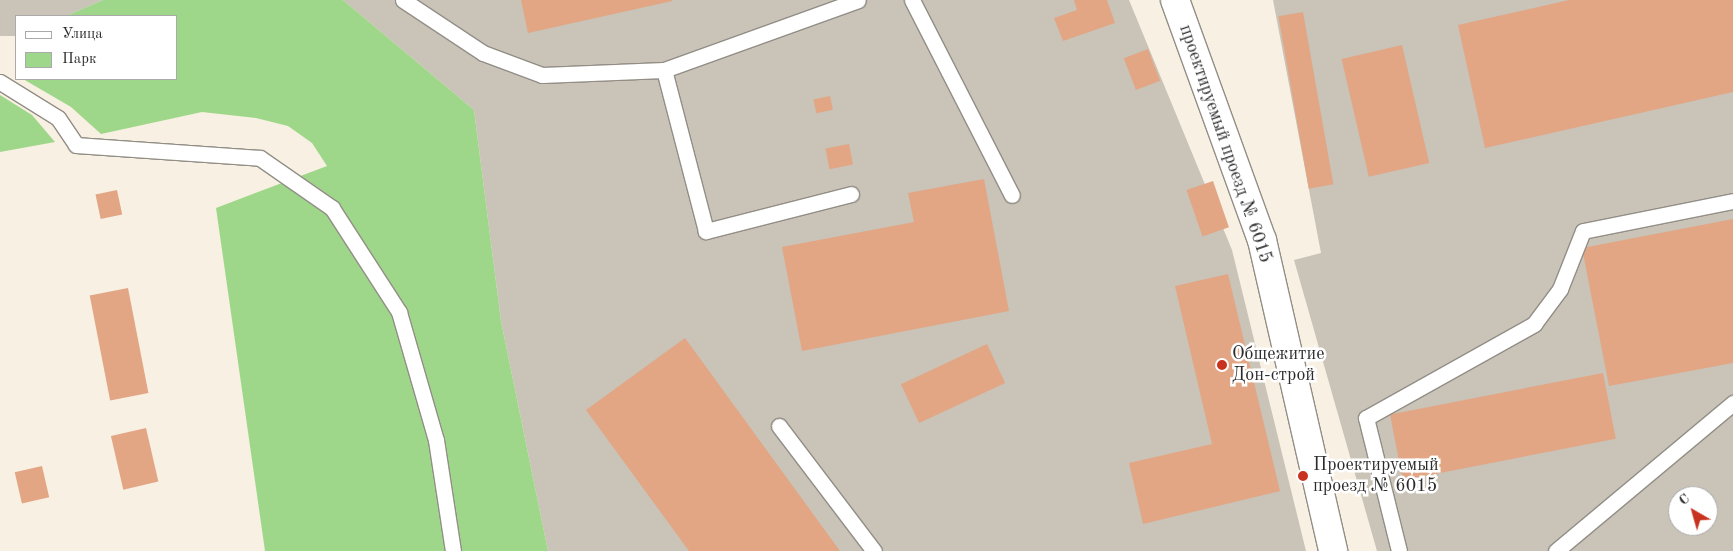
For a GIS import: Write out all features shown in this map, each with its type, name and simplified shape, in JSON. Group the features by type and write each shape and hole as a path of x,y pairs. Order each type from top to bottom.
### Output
{"street":[{"name":"проектируемый проезд № 6015","path":"1175,0 1262,240 1333,551"}],"lane":[{"path":"404,0 482,53 542,76 664,70 858,0"},
{"path":"912,0 1012,195"},
{"path":"664,70 706,230 852,194"},
{"path":"0,82 58,118 76,145 260,158 332,208 399,312 436,440 453,551"},
{"path":"1399,551 1366,418 1534,324 1560,290 1583,230 1733,201"},
{"path":"1556,551 1733,403"},
{"path":"779,426 874,551"}],"shaded area":[{"path":"0,0 103,0 68,15 15,15 15,36 0,36"},
{"path":"343,0 1129,0 1232,250 1306,551 548,551 501,321 474,110"},
{"path":"1273,0 1733,0 1733,551 1377,551 1294,260 1321,253"}],"green space":[{"path":"103,0 343,0 474,110 501,321 548,551 265,551 216,208 327,166 312,143 288,126 256,118 202,112 101,134 71,107 25,80 178,80 178,15 68,15"},
{"path":"0,95 32,115 55,142 0,152"}],"building":[{"path":"521,0 672,0 672,1 528,33"},
{"path":"1074,0 1107,0 1115,23 1063,41 1054,18 1077,10"},
{"path":"1569,0 1733,0 1733,92 1485,148 1458,25"},
{"path":"1303,12 1333,184 1309,189 1278,16"},
{"path":"1402,45 1429,163 1369,177 1342,59"},
{"path":"1148,49 1160,81 1136,90 1124,58"},
{"path":"830,96 833,110 816,113 813,100"},
{"path":"849,144 853,165 829,169 825,149"},
{"path":"984,179 1009,311 802,351 782,247 914,222 908,193"},
{"path":"1213,181 1229,227 1202,236 1187,190"},
{"path":"117,190 122,214 101,219 95,195"},
{"path":"1733,219 1733,363 1609,386 1582,248"},
{"name":"Общежитие Дон-строй","path":"1228,274 1280,491 1143,524 1129,463 1212,444 1175,286"},
{"path":"128,288 148,393 110,400 90,295"},
{"path":"685,338 840,551 689,551 586,410"},
{"path":"987,344 1005,383 919,423 901,384"},
{"path":"1603,373 1616,439 1403,480 1390,414"},
{"path":"146,428 158,482 123,490 111,436"},
{"path":"42,466 49,497 22,503 15,472"}],"place":[{"name":"Общежитие Дон-строй","path":"1222,365"},
{"name":"Проектируемый проезд № 6015","path":"1303,476"}]}
